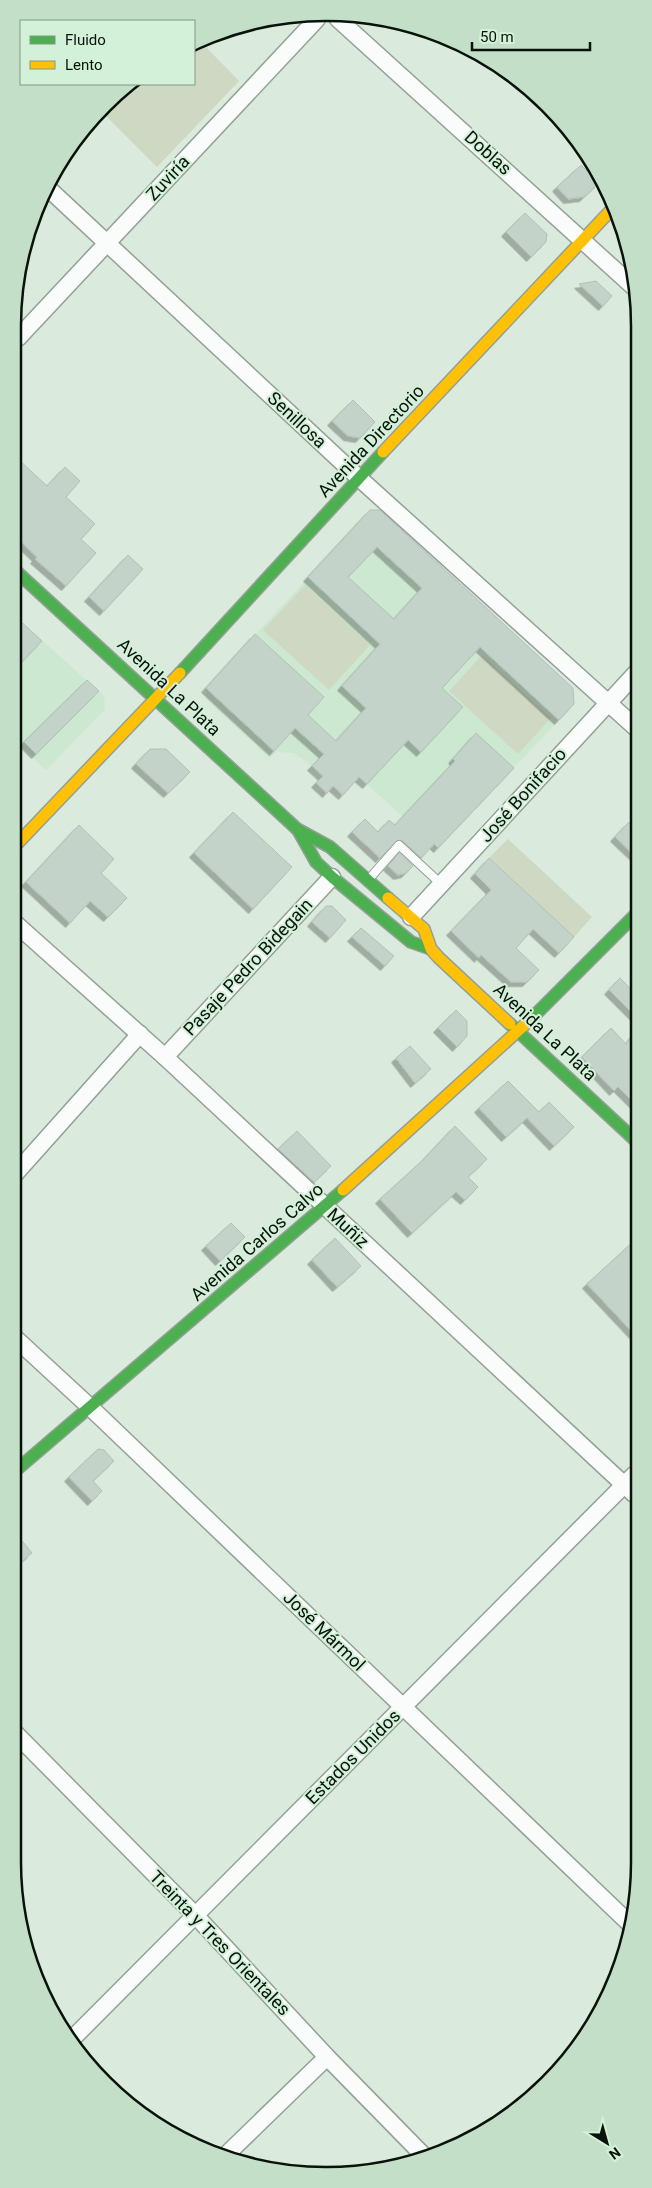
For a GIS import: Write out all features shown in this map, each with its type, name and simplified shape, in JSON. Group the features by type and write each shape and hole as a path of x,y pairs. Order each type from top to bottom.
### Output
{"main road":[{"name":"Avenida Directorio","path":"21,840 156,699 359,478 609,212"},
{"name":"Avenida La Plata","path":"21,576 297,829 330,847 424,929 431,949"},
{"name":"Avenida La Plata","path":"297,829 316,862 332,877 411,942 431,949 631,1136"},
{"path":"345,888 363,891 399,922 406,923 410,917"},
{"name":"Avenida Carlos Calvo","path":"21,1466 326,1207 518,1032 631,919"}],"street":[{"name":"Zuviría","path":"21,335 314,22"},
{"name":"Doblas","path":"342,22 627,281"},
{"name":"Senillosa","path":"52,192 359,478 631,723"},
{"name":"José Bonifacio","path":"410,917 631,678"},
{"name":"Pasaje Pedro Bidegain","path":"165,1057 332,877"},
{"name":"Muñiz","path":"21,928 140,1034 326,1207 631,1485"},
{"path":"21,1167 140,1034"},
{"name":"José Mármol","path":"21,1343 91,1408 625,1920"},
{"name":"Estados Unidos","path":"76,2035 404,1707 631,1485"},
{"name":"Treinta y Tres Orientales","path":"21,1739 196,1916 327,2057 420,2152"},
{"path":"230,2151 327,2057"}],"lane":[{"path":"368,880 399,845 441,884"}],"shaded area":[{"path":"205,46 239,81 157,167 106,116 139,85 195,85 195,51"},
{"path":"370,510 382,510 573,688 574,704 438,848 359,777 439,691 408,663 312,766 294,753 277,752 269,758 206,699 206,688"},
{"path":"305,585 370,645 329,690 263,630"},
{"path":"21,622 104,696 105,709 46,770 21,746"},
{"path":"482,655 551,718 518,754 449,691"},
{"path":"508,839 592,917 574,937 489,858"}],"building":[{"path":"581,165 590,174 596,186 584,197 568,199 557,187"},
{"path":"525,213 547,234 546,242 531,257 506,232"},
{"path":"596,281 612,296 603,306 579,284"},
{"path":"353,400 375,422 360,438 348,436 332,421"},
{"path":"21,462 47,486 65,467 80,481 66,497 95,524 81,539 96,553 66,586 35,559 37,557 21,542"},
{"path":"370,510 380,510 573,688 574,704 559,720 480,647 442,688 463,707 421,752 408,740 367,784 359,777 343,795 333,786 327,793 316,783 323,776 312,766 324,754 295,728 274,751 206,688 255,634 324,697 308,715 336,741 366,708 342,686 380,644 308,577","holes":["377,547 422,588 394,619 348,577"]},
{"path":"128,555 143,569 104,611 89,597"},
{"path":"21,622 42,641 21,663"},
{"path":"87,680 99,691 36,754 24,742"},
{"path":"476,733 514,768 438,848 434,844 421,858 403,841 398,840 380,858 352,832 365,819 378,832 389,820 395,825 455,761 453,759"},
{"path":"150,749 166,749 190,772 168,793 136,764"},
{"path":"233,812 292,867 253,909 194,853"},
{"path":"629,822 631,824 631,852 615,837"},
{"path":"79,825 114,859 101,873 127,898 108,917 90,901 70,923 26,882"},
{"path":"399,853 413,866 406,873 398,875 388,866"},
{"path":"489,858 574,937 559,953 533,929 516,948 539,970 527,982 511,982 481,955 479,958 451,931 491,890 475,874"},
{"path":"326,906 332,906 346,920 330,938 312,922"},
{"path":"361,928 394,956 385,966 352,937"},
{"path":"620,978 631,989 631,1012 609,990"},
{"path":"456,1010 467,1021 467,1036 457,1047 438,1028"},
{"path":"611,1028 626,1044 631,1038 631,1100 618,1087 614,1091 582,1057"},
{"path":"410,1046 431,1069 415,1083 396,1058"},
{"path":"508,1081 539,1112 549,1102 574,1127 554,1146 527,1118 506,1137 479,1108"},
{"path":"455,1126 487,1159 468,1177 478,1187 465,1200 456,1192 412,1233 380,1199 423,1160"},
{"path":"297,1131 331,1166 314,1182 278,1149"},
{"path":"231,1223 245,1237 220,1261 206,1246"},
{"path":"335,1238 361,1266 337,1287 312,1260"},
{"path":"631,1244 631,1331 587,1284"},
{"path":"98,1449 104,1450 114,1461 93,1481 102,1491 92,1501 69,1477"},
{"path":"21,1540 32,1553 21,1562"}],"traffic: fast":[{"path":"180,673 383,452"},
{"path":"21,576 297,829 330,847 388,898"},
{"path":"298,830 316,862 332,877 411,942 431,949"},
{"path":"531,1019 631,919"},
{"path":"510,1024 631,1136"},
{"path":"21,1466 343,1190"}],"traffic: slow":[{"path":"383,452 609,212"},
{"path":"21,840 180,673"},
{"path":"388,898 424,929 431,949 439,958 510,1024"},
{"path":"343,1190 531,1019"}]}
